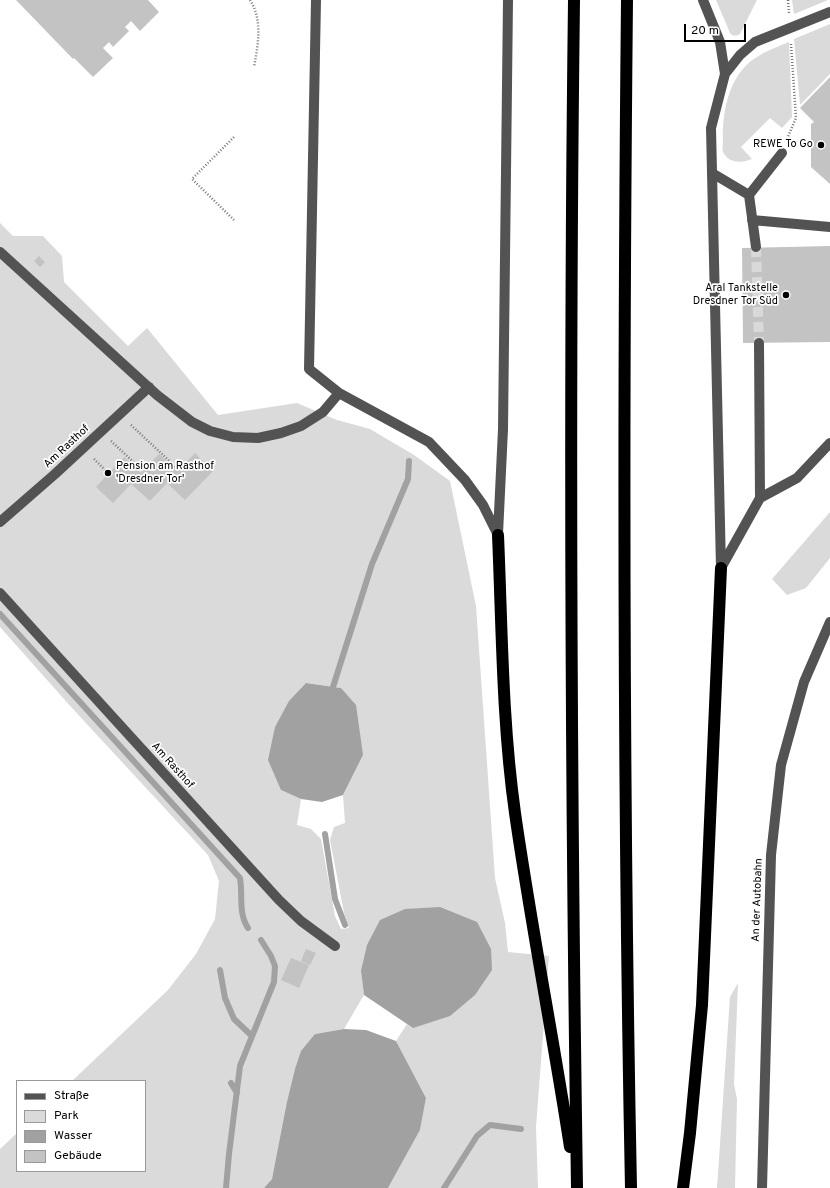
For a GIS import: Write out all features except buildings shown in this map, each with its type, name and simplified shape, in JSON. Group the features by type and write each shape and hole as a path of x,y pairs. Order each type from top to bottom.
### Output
{"highway":[{"path":"574,0 572,134 572,667 576,1188"},
{"path":"627,0 624,608 626,942 631,1188"},
{"path":"498,534 507,732 515,812 576,1188"},
{"path":"683,1188 690,1133 702,1005 720,568"}],"lane":[{"path":"316,0 309,369 339,393 429,442 465,480 483,505 498,534"},
{"path":"498,534 503,429 508,0"},
{"path":"704,0 720,42 725,74 711,128 720,568"},
{"path":"725,74 740,55 755,42 830,12"},
{"path":"756,248 748,195 782,153"},
{"path":"712,173 748,195"},
{"path":"752,220 830,228"},
{"path":"0,252 125,364 157,395 192,422 210,431 233,437 258,438 281,433 301,426 323,412 339,393"},
{"path":"720,568 760,498 759,343"},
{"name":"Am Rasthof","path":"0,522 55,474 149,387"},
{"path":"760,498 797,478 830,443"},
{"name":"Am Rasthof","path":"0,593 279,900 301,921 335,946"},
{"name":"An der Autobahn","path":"762,1188 771,855 780,765 804,682 830,622"}],"path":[{"path":"250,0 253,5 259,29 254,67"},
{"path":"782,153 796,118 788,0"},
{"path":"234,138 192,179 234,220"},
{"path":"131,424 179,470"},
{"path":"111,441 143,471"},
{"path":"93,457 108,473"}],"green space":[{"path":"716,0 757,0 740,34 735,36 730,33"},
{"path":"792,0 828,0 794,14"},
{"path":"830,24 830,74 800,105 794,39"},
{"path":"789,42 792,117 782,128 770,118 741,147 752,159 740,162 732,161 723,152 723,122 726,103 733,85 742,70 752,60"},
{"path":"0,223 13,236 43,236 62,256 64,282 128,346 147,328 218,415 297,403 337,420 370,429 414,455 450,481 476,606 495,878 505,923 508,952 549,956 536,1127 538,1188 388,1188 420,1130 426,1098 396,1041 407,1024 413,1028 361,971 364,995 344,1029 315,1034 279,1147 272,1179 264,1188 0,1188 0,1149 16,1134 16,1172 146,1172 146,1080 73,1080 168,990 196,954 215,919 219,881 208,855 72,708 0,627","holes":["306,683 341,688 363,755 343,795 345,823 334,827 330,840 344,913 349,928 341,929 335,916 321,839 311,829 297,825 301,799 281,790"]},
{"path":"830,512 830,558 806,588 787,595 772,579"},
{"path":"738,983 734,1084 737,1099 735,1188 717,1188 730,997"}],"water":[{"path":"306,683 341,688 356,705 363,755 343,795 322,802 301,799 281,790 268,760 275,727 289,701"},
{"path":"440,907 477,922 491,949 492,970 475,995 450,1016 413,1028 364,995 361,971 367,945 380,920 405,909"},
{"path":"344,1029 366,1030 396,1041 426,1098 420,1130 388,1188 264,1188 272,1179 287,1102 301,1051 315,1034"}],"waterway":[{"path":"333,687 372,564 408,479 409,461"},
{"path":"0,614 240,878 242,910 248,928"},
{"path":"325,834 335,899 345,925"},
{"path":"226,1188 240,1066 274,982 275,966 271,956 261,940"},
{"path":"220,970 225,998 234,1019 252,1036"},
{"path":"231,1083 237,1093"},
{"path":"444,1188 477,1136 490,1125 521,1129"}],"tunnel":[{"path":"756,247 759,343"}],"place":[{"name":"REWE To Go","path":"821,145"},
{"name":"Aral Tankstelle Dresdner Tor Süd","path":"786,295"},
{"name":"Pension am Rasthof 'Dresdner Tor'","path":"108,473"}]}
